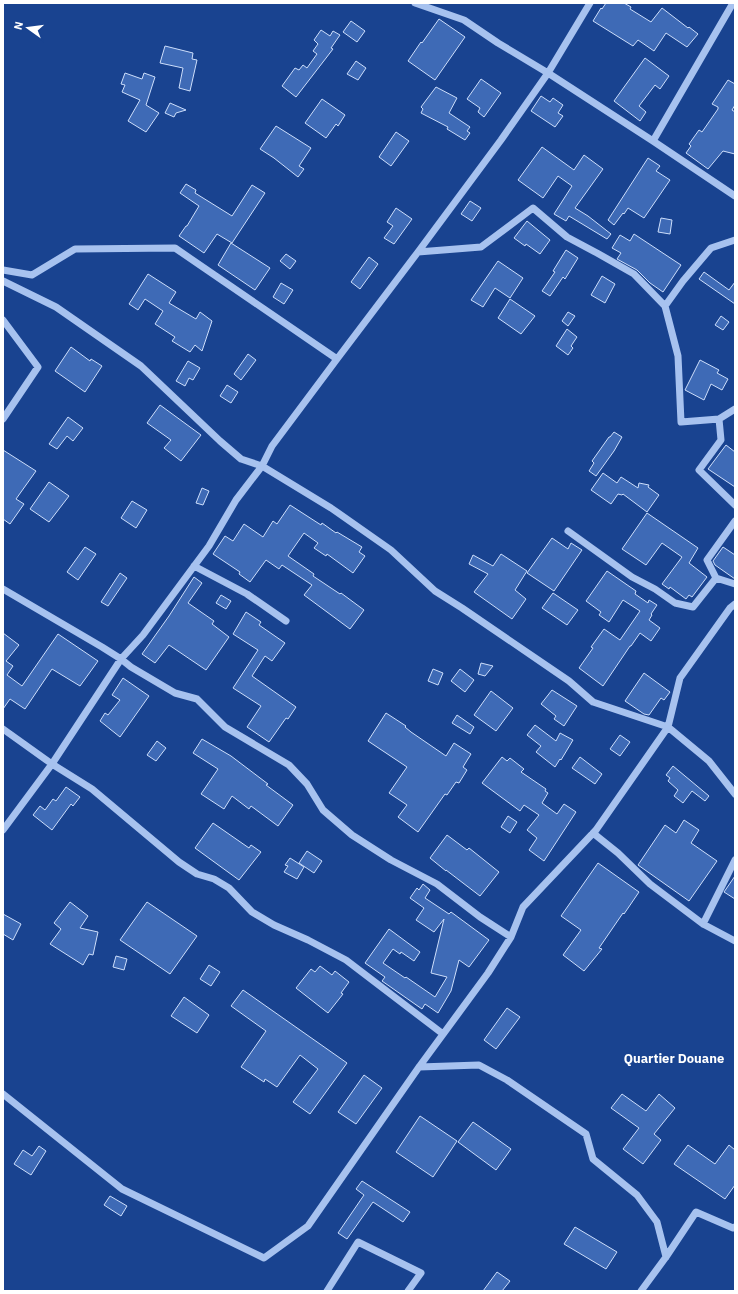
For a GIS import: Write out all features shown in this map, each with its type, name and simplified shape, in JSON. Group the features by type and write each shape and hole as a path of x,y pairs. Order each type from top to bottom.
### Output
{"street":[{"path":"415,3 464,20 653,141 735,196"},
{"path":"3,830 52,764 121,659 143,635 209,546 236,500 262,466 272,446 502,140 548,73 590,3"},
{"path":"653,141 733,3"},
{"path":"418,252 481,247 533,208 567,237 634,274 665,306 678,356 681,422 719,419 735,409"},
{"path":"665,306 683,281 711,248 735,240"},
{"path":"3,270 32,275 75,249 175,248 337,359"},
{"path":"3,281 56,307 141,366 241,459 262,466 331,508 391,550 435,591 569,681 593,702 668,727 709,761 735,794"},
{"path":"3,320 38,367 6,412 3,419"},
{"path":"719,419 721,440 699,470 735,505"},
{"path":"735,522 706,560 716,578 735,584"},
{"path":"568,531 632,577 675,603 693,607 716,578"},
{"path":"194,566 247,594 286,621"},
{"path":"3,589 102,646 131,667 175,693 197,699 225,727 288,765 307,784 323,810 352,835 391,860 437,884 480,917 511,937"},
{"path":"3,1094 122,1189 264,1258 308,1226 419,1067 488,973 511,937 523,908 593,833 668,727 680,678 730,608 735,604"},
{"path":"3,729 52,764 92,789 191,870 197,874 214,879 229,888 252,912 274,925 308,940 346,960 443,1034"},
{"path":"593,833 618,853 650,884 703,924 735,941"},
{"path":"703,924 735,860"},
{"path":"419,1067 479,1065 507,1080 586,1134 594,1158 637,1195 657,1222 666,1257"},
{"path":"641,1291 696,1212 733,1228 735,1227"},
{"path":"327,1291 358,1242 420,1273 408,1291"}],"building":[{"path":"606,3 624,3 631,7 630,9 651,22 662,8 698,34 687,47 666,33 654,51 638,40 633,46 593,21"},
{"path":"439,19 465,37 435,80 408,61"},
{"path":"351,21 365,31 357,42 343,32"},
{"path":"321,30 330,36 333,31 340,35 331,48 333,49 296,97 282,86 295,68 299,70 303,65 307,68 317,54 313,51 318,44 314,40"},
{"path":"165,46 193,53 192,59 197,60 190,91 179,88 183,68 160,63"},
{"path":"645,58 669,76 660,89 655,85 639,106 646,112 640,121 614,101"},
{"path":"356,61 366,68 358,80 347,74"},
{"path":"125,73 142,79 144,73 155,77 146,105 159,113 146,132 128,121 140,100 122,92 125,85 121,84"},
{"path":"481,79 501,93 484,117 478,112 480,108 467,99"},
{"path":"728,80 735,84 735,105 732,110 735,112 735,154 723,151 708,169 686,153 691,146 689,144 699,130 702,132 718,109 718,107 712,104"},
{"path":"436,87 457,98 449,113 470,127 467,131 470,133 465,140 447,129 448,127 421,113 423,109 421,107"},
{"path":"541,96 550,102 553,98 563,105 558,113 563,116 555,127 531,111"},
{"path":"322,99 345,115 338,126 336,124 326,138 305,123"},
{"path":"170,103 186,110 176,113 174,117 165,113"},
{"path":"276,126 311,148 299,166 304,169 298,177 260,149"},
{"path":"396,132 409,141 391,166 379,157"},
{"path":"542,147 574,170 584,155 603,169 575,208 611,234 607,239 569,216 566,221 554,214 572,186 558,176 543,198 518,180"},
{"path":"648,158 660,166 656,171 670,180 644,218 628,208 614,225 608,220"},
{"path":"186,184 196,190 195,193 232,216 252,185 265,193 232,243 217,234 204,253 179,236 199,206 180,193"},
{"path":"470,201 481,208 472,221 461,214"},
{"path":"396,208 412,219 394,244 384,238 393,226 387,222"},
{"path":"661,218 672,220 670,234 658,232"},
{"path":"527,221 550,240 540,254 514,238"},
{"path":"634,234 681,265 663,292 650,283 637,270 617,259 621,253 612,248 620,235 630,241"},
{"path":"231,243 270,268 255,290 218,265"},
{"path":"566,250 578,258 565,279 563,277 550,296 542,291 555,272 553,271"},
{"path":"286,254 296,261 290,269 280,261"},
{"path":"369,257 378,264 360,289 351,282"},
{"path":"498,261 523,278 510,298 495,288 483,307 471,300"},
{"path":"704,272 729,290 735,282 735,304 699,279"},
{"path":"148,274 176,292 169,303 196,319 200,312 212,321 202,351 195,345 190,352 172,341 175,337 155,324 163,311 145,299 138,310 129,304"},
{"path":"602,276 615,284 605,303 591,295"},
{"path":"281,283 293,290 284,304 273,297"},
{"path":"510,299 535,316 521,334 498,318"},
{"path":"568,312 575,316 568,326 562,321"},
{"path":"721,316 729,322 723,330 715,325"},
{"path":"567,329 577,337 571,346 573,348 568,355 556,346"},
{"path":"71,347 90,361 91,359 102,366 85,392 55,371"},
{"path":"248,354 256,360 241,380 234,374"},
{"path":"700,360 719,370 717,373 728,379 722,390 711,384 704,400 685,390"},
{"path":"188,361 200,368 193,380 189,378 185,386 176,381"},
{"path":"227,385 238,392 231,403 220,396"},
{"path":"160,405 201,435 181,461 164,448 171,440 147,423"},
{"path":"68,417 83,428 73,441 67,436 57,449 49,444"},
{"path":"614,432 622,437 596,476 589,471 594,463 592,461"},
{"path":"726,445 735,452 735,487 708,469"},
{"path":"3,450 36,471 16,499 24,504 10,524 3,519"},
{"path":"603,473 617,483 621,477 638,488 639,483 649,485 648,487 659,495 647,512 623,494 618,494 611,504 591,490"},
{"path":"49,482 69,496 49,522 30,509"},
{"path":"202,488 209,491 203,505 196,503"},
{"path":"132,501 147,510 136,528 121,518"},
{"path":"290,505 321,525 322,523 336,533 337,532 362,547 359,552 365,556 353,573 327,554 326,556 314,548 318,543 304,533 288,556 314,574 313,576 340,594 341,593 364,610 350,629 304,595 312,585 282,565 279,569 266,560 250,582 239,574 240,572 213,554 225,536 233,541 244,524 263,537 273,521 277,524"},
{"path":"647,513 698,548 689,563 707,577 692,597 689,595 686,599 670,587 669,589 662,584 682,557 662,543 646,565 622,549"},
{"path":"552,538 568,549 571,543 582,550 554,591 527,573"},
{"path":"85,547 96,554 78,580 67,572"},
{"path":"723,547 735,555 735,579 715,565 713,561"},
{"path":"501,554 527,571 515,590 526,599 512,619 474,592 488,574 469,564 473,555 493,566"},
{"path":"607,571 636,591 635,594 648,603 649,600 657,605 649,620 660,628 651,641 640,633 603,686 579,668 593,648 591,647 604,629 620,640 640,611 623,600 609,622 599,615 601,612 586,601"},
{"path":"120,573 127,578 108,606 101,602"},
{"path":"194,577 202,583 188,603 214,621 212,624 229,637 206,670 169,645 155,663 142,654"},
{"path":"553,593 578,610 567,625 542,608"},
{"path":"221,595 231,601 226,609 216,603"},
{"path":"246,612 261,622 259,625 285,643 272,661 265,656 252,676 296,707 269,742 247,727 261,706 233,688 258,650 233,634"},
{"path":"3,633 19,645 6,661 13,666 7,675 22,686 58,634 98,661 80,686 52,669 25,709 10,699 3,709"},
{"path":"481,663 493,666 485,676 478,674"},
{"path":"433,669 443,673 438,685 428,681"},
{"path":"460,669 474,680 465,692 451,681"},
{"path":"644,673 670,692 664,700 661,698 649,715 644,714 625,701"},
{"path":"123,678 149,696 120,737 100,721 105,713 108,715 120,700 112,695"},
{"path":"552,690 577,706 564,726 554,719 556,716 541,704"},
{"path":"491,691 513,708 496,731 474,715"},
{"path":"386,713 446,756 454,743 471,754 463,767 467,770 459,783 456,782 447,795 445,794 418,832 398,817 407,805 389,793 407,767 368,741"},
{"path":"457,715 474,727 470,734 452,723"},
{"path":"535,725 556,741 560,733 573,740 555,767 536,752 541,746 527,735"},
{"path":"620,735 630,742 620,756 610,749"},
{"path":"202,739 231,756 293,805 278,826 251,806 249,809 232,796 224,809 201,794 218,769 193,753"},
{"path":"157,741 166,748 156,761 147,755"},
{"path":"502,757 507,761 510,758 524,769 521,772 546,789 545,791 548,793 542,803 557,814 564,804 576,812 544,861 529,850 537,838 527,830 539,815 524,805 520,811 482,783"},
{"path":"580,757 602,774 595,784 572,768"},
{"path":"673,766 709,796 705,801 692,791 683,803 674,796 678,790 668,781 670,778 666,775"},
{"path":"66,787 80,797 73,806 71,804 52,830 33,815 40,806 45,810 53,799 56,801"},
{"path":"508,816 517,822 510,833 501,827"},
{"path":"684,820 699,830 691,843 717,861 689,901 638,865 665,825 676,833"},
{"path":"213,823 249,848 251,845 261,852 239,880 195,848"},
{"path":"447,835 467,850 469,848 499,872 480,896 430,858"},
{"path":"307,851 322,861 314,873 299,863"},
{"path":"290,858 304,867 297,879 284,872 288,866 285,865"},
{"path":"598,863 639,892 599,948 602,949 584,971 563,955 581,930 561,916"},
{"path":"735,876 735,899 724,892"},
{"path":"423,884 430,890 425,898 449,914 451,912 489,940 469,967 459,960 451,991 438,1013 425,1004 422,1009 382,981 385,977 365,963 389,929 420,952 414,961 401,952 400,954 393,949 383,963 435,997 447,977 431,973 444,919 434,932 416,920 424,908 410,898 417,888 419,890"},
{"path":"70,902 88,916 80,928 98,932 93,955 89,954 83,965 50,944 61,929 54,923"},
{"path":"147,902 197,936 170,974 120,940"},
{"path":"3,914 21,924 13,940 3,934"},
{"path":"116,956 127,959 124,970 113,967"},
{"path":"209,965 220,972 211,986 200,979"},
{"path":"320,966 332,975 335,971 349,982 341,993 343,994 328,1013 296,988 311,969 315,972"},
{"path":"243,990 347,1063 310,1114 293,1102 318,1069 300,1055 277,1087 265,1079 264,1082 241,1067 266,1031 231,1006"},
{"path":"184,997 209,1015 197,1033 171,1016"},
{"path":"507,1008 520,1017 496,1049 484,1040"},
{"path":"364,1075 382,1088 356,1124 338,1112"},
{"path":"622,1094 646,1111 659,1094 675,1108 654,1134 661,1140 643,1164 623,1149 639,1128 611,1108"},
{"path":"420,1116 457,1141 433,1177 396,1152"},
{"path":"473,1122 511,1149 496,1170 458,1142"},
{"path":"688,1145 715,1164 729,1145 735,1150 735,1185 725,1199 674,1164"},
{"path":"39,1146 46,1151 31,1175 14,1164 23,1150 32,1156"},
{"path":"362,1181 410,1212 403,1222 373,1202 347,1239 338,1233 364,1195 356,1189"},
{"path":"110,1196 127,1206 121,1216 104,1205"},
{"path":"575,1227 617,1252 606,1269 564,1244"},
{"path":"497,1272 510,1281 502,1291 483,1291"}],"district":[{"name":"Quartier Douane","path":"674,1058"}]}
